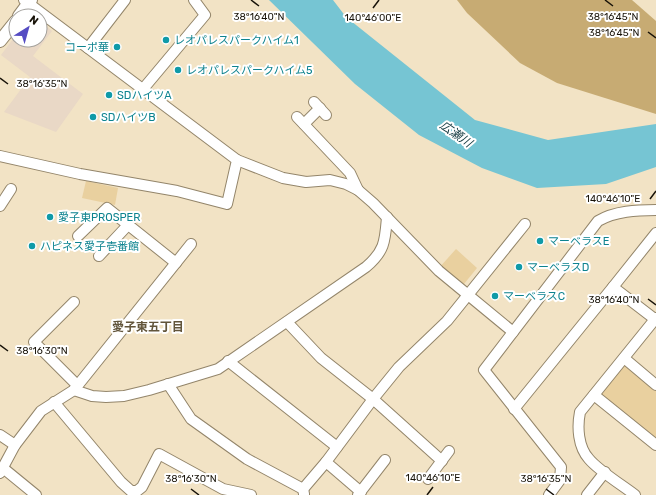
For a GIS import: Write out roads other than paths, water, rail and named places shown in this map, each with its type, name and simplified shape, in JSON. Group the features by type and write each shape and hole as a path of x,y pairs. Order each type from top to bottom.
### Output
{"street":[{"path":"88,48 125,0"},
{"path":"143,89 205,15 194,0"},
{"path":"28,1 236,160 283,178 306,182 330,180 346,184 358,190 373,203 439,271 513,332"},
{"path":"0,42 8,31"},
{"path":"320,108 300,120 350,173 358,190"},
{"path":"0,156 87,175 178,191 227,204 236,160"},
{"path":"0,206 11,189"},
{"path":"78,236 107,208 176,263"},
{"path":"549,495 560,480 561,467 484,370 598,221 631,211 656,210"},
{"path":"74,302 34,342 76,387 92,396 124,396 149,390 218,368 366,267 377,258 383,246 387,217"},
{"path":"168,384 191,419 247,459 304,492 373,399 399,367 447,321 525,224"},
{"path":"99,256 128,225"},
{"path":"514,409 656,232"},
{"path":"36,495 2,471 15,445 41,410 76,387 190,244"},
{"path":"613,287 656,319 580,412 578,431 582,447 588,459 635,495"},
{"path":"287,322 321,358 373,399 442,461"},
{"path":"624,358 656,385"},
{"path":"228,361 337,447"},
{"path":"594,395 656,445"},
{"path":"54,402 121,482 131,491 137,491 142,487 159,454 223,489 251,495"},
{"path":"0,434 15,445"},
{"path":"428,479 449,451"},
{"path":"326,462 360,494 385,460"},
{"path":"587,495 605,472"}],"water":[{"name":"広瀬川","path":"269,0 333,0 346,17 475,120 548,140 656,124 656,167 606,184 537,188 482,168 419,135 355,84"}],"place":[{"name":"レオパレスパークハイム1","path":"166,40"},
{"name":"コーポ華","path":"117,47"},
{"name":"レオパレスパークハイム5","path":"178,70"},
{"name":"SDハイツA","path":"109,95"},
{"name":"SDハイツB","path":"93,117"},
{"name":"愛子東PROSPER","path":"50,217"},
{"name":"マーベラスE","path":"540,241"},
{"name":"ハピネス愛子壱番館","path":"32,246"},
{"name":"マーベラスD","path":"519,267"},
{"name":"マーベラスC","path":"495,296"}],"district":[{"name":"愛子東五丁目","path":"148,327"}]}
